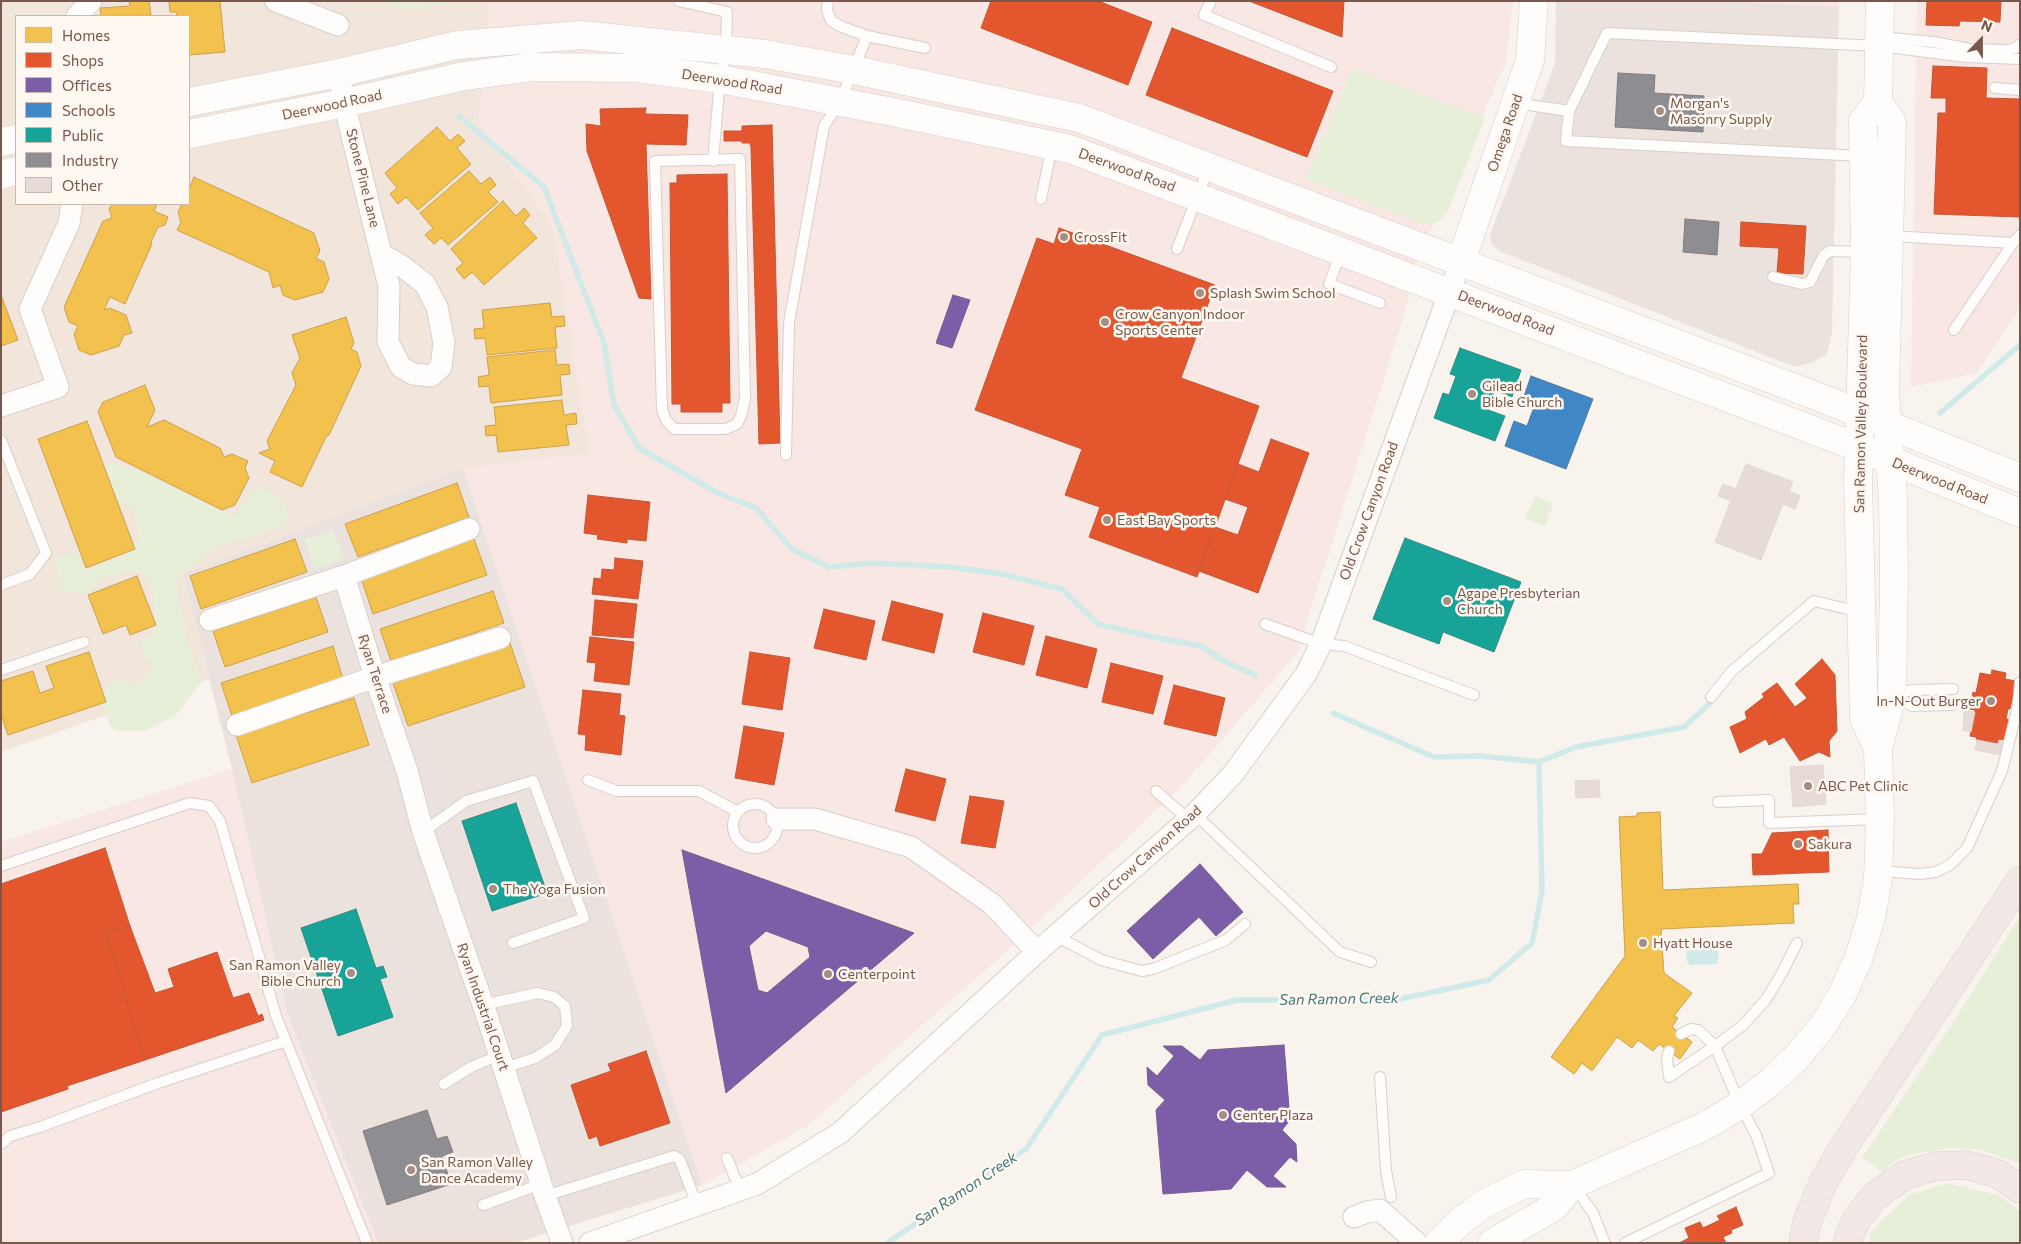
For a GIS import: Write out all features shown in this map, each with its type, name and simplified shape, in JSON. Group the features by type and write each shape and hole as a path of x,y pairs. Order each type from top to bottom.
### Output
{"highway":[{"path":"1802,1243 1807,1222 1823,1183 1843,1148 2020,881"},
{"path":"1847,1243 1856,1220 1875,1196 1905,1175 1936,1166 1967,1165 1998,1174 2020,1189"}],"street":[{"path":"78,15 91,1"},
{"path":"276,1 338,25"},
{"name":"Omega Road","path":"1461,262 1530,60 1534,1"},
{"path":"1878,102 1880,1"},
{"name":"Deerwood Road","path":"190,102 339,73 457,45 582,35 765,54 854,70 1079,118 1862,414 2020,478"},
{"name":"Deerwood Road","path":"190,134 344,103 464,76 533,67 638,68 720,79 1052,145 1070,149 1197,195 1860,448 2020,513"},
{"name":"Stone Pine Lane","path":"339,73 344,103 381,254 390,286 388,342 400,367 413,374 431,376 441,367 444,343 437,307 425,284 402,266 381,254"},
{"name":"San Ramon Valley Boulevard","path":"1439,1243 1461,1221 1484,1203 1525,1184 1572,1185 1705,1126 1740,1105 1767,1085 1796,1058 1822,1027 1843,993 1859,957 1871,918 1878,871 1880,819 1878,749 1892,696 1894,575 1892,498 1885,392 1892,122 1878,102 1863,121 1865,252 1862,414 1858,481 1864,718 1878,749"},
{"path":"1,142 15,139"},
{"path":"1,174 15,171"},
{"path":"1,406 58,387 30,309 70,223 72,205"},
{"name":"Old Crow Canyon Road","path":"590,1243 757,1184 840,1133 1038,952 1192,817 1233,774 1306,674 1320,644 1461,262"},
{"path":"210,620 344,576 470,529"},
{"name":"Ryan Terrace","path":"344,576 375,677 407,771"},
{"path":"1861,612 1874,638 1878,694 1892,696"},
{"path":"237,725 375,677 500,638"},
{"name":"Ryan Industrial Court","path":"407,771 422,832 483,1005 562,1243"},
{"path":"777,819 815,819 911,846 992,904 1038,952"},
{"name":"San Ramon Valley Boulevard","path":"1492,1243 1554,1207 1572,1185"},
{"path":"1354,1217 1380,1210 1417,1243"}],"lane":[{"path":"679,1 727,12 726,50 720,79 713,161"},
{"path":"828,1 827,10 831,21 842,27 867,36 924,48"},
{"path":"1211,1 1204,15 1331,67"},
{"path":"1863,156 1566,141 1570,111 1607,33 1879,42 1934,42 1970,49 2008,50 2016,48 2020,44"},
{"path":"786,455 789,323 824,126 840,102 867,36"},
{"path":"1879,42 1966,57 2020,59"},
{"path":"1995,88 2020,90"},
{"path":"1515,103 1570,111"},
{"path":"1041,199 1052,145"},
{"path":"740,159 745,399 737,424 726,429 674,429 666,420 662,410 655,161 713,161 740,159"},
{"path":"1177,249 1209,166"},
{"path":"1889,236 2016,239"},
{"path":"1954,330 2016,239"},
{"path":"1341,251 1329,284 1380,303"},
{"path":"1774,277 1802,284 1810,282 1824,255 1830,251 1865,252"},
{"path":"1,440 46,553 30,574 1,585"},
{"path":"1711,697 1732,671 1814,601 1861,612"},
{"path":"1265,624 1320,644 1344,646 1474,695"},
{"path":"1,670 84,642"},
{"path":"1878,871 1919,874 1936,872 1950,865 1966,848 2002,772 2018,706 2020,682"},
{"path":"1892,696 1912,690 1952,689"},
{"path":"1892,696 1912,706 1952,705"},
{"path":"588,780 617,791 699,791 738,812"},
{"path":"422,832 466,801 533,781 584,918 513,943"},
{"path":"1156,791 1192,817 1340,952 1371,962"},
{"path":"1718,802 1769,800 1769,823 1880,819"},
{"path":"1,866 190,803 209,806 220,821 276,1016 367,1243"},
{"path":"749,804 762,804 774,813 777,819 777,832 769,844 749,848 742,844 734,832 734,818 738,812 749,804"},
{"path":"1056,936 1101,960 1142,971 1153,969 1226,940 1245,924"},
{"path":"1668,1051 1669,1077 1742,1026 1765,1001 1797,943"},
{"path":"444,1084 471,1066 535,1058 555,1045 567,1026 565,1006 554,997 538,993 483,1005"},
{"path":"1625,1243 1769,1173 1756,1135 1740,1105 1715,1046 1698,1030 1691,1029 1681,1034"},
{"path":"1,1144 10,1136 40,1127 158,1083 286,1041"},
{"path":"1380,1077 1386,1172 1391,1197"},
{"path":"483,1205 674,1156 680,1160 697,1205"},
{"path":"727,1158 740,1190"},
{"path":"1572,1185 1593,1213 1605,1243"}],"shaded area":[{"path":"1,1 490,1 478,122 553,226 590,453 463,468 183,574 209,679 1,752"},
{"path":"490,1 1513,1 1506,62 1418,257 1406,309 1297,653 1182,786 1004,954 807,1126 702,1185 463,468 590,453 553,226 478,122"},
{"path":"1556,1 1719,1 1839,7 1832,332 1827,354 1811,363 1795,367 1499,251 1492,244 1490,235 1555,63"},
{"path":"1719,1 1839,1 1839,7"},
{"path":"1917,1 2020,1 2020,308 1977,373 1911,387"},
{"path":"463,468 702,1185 515,1243 378,1243 287,1013 232,769 183,574"},
{"path":"232,769 287,1013 378,1243 1,1243 1,842"}],"green space":[{"path":"387,1 457,1 413,10 386,4"},
{"path":"1352,68 1485,118 1448,211 1441,220 1433,224 1419,223 1306,179"},
{"path":"109,461 136,470 234,517 256,485 282,498 289,516 284,527 222,545 175,578 187,639 202,681 176,715 145,731 119,731 111,728 99,696 113,681 137,683 153,668 146,657 140,640 151,637 155,621 154,595 144,572 130,572 102,578 87,594 62,591 55,558 78,553 86,570 123,557 139,538 134,511 116,497 106,471"},
{"path":"1535,496 1553,504 1545,526 1525,519"},
{"path":"333,529 344,559 315,570 304,540"},
{"path":"2020,916 2020,1164 1983,1150 1951,1148 1912,1154 1894,1161 1883,1172 1862,1158 1952,1024"},
{"path":"1947,1183 1998,1195 2020,1211 2020,1243 1869,1243 1870,1232 1909,1195"}],"water":[{"path":"1717,947 1719,957 1716,964 1689,965 1686,958 1687,949"}],"building: Homes":[{"path":"129,1 149,1 151,15 101,15 100,8 130,6"},
{"path":"169,1 220,1 225,52 190,55 190,15 177,15 176,12 170,12"},
{"path":"437,127 450,141 458,134 465,141 457,148 471,164 418,210 406,197 398,204 390,194 397,188 385,173"},
{"path":"469,171 481,184 490,177 496,185 488,192 498,202 448,245 441,238 434,244 425,235 433,228 420,213"},
{"path":"194,177 314,233 320,251 316,258 324,262 329,279 323,292 295,300 283,295 280,285 273,288 269,272 177,230 181,222 178,212 182,205 190,205 190,187"},
{"path":"503,201 516,216 524,208 530,215 523,223 537,238 484,285 472,272 464,279 456,269 463,263 451,249"},
{"path":"111,205 157,205 154,211 168,217 165,225 158,227 125,304 110,297 104,310 110,308 126,315 132,333 124,335 119,346 91,355 79,350 74,334 78,326 69,322 64,307 103,221 112,218 109,209"},
{"path":"1,295 18,340 1,346"},
{"path":"550,303 552,317 564,316 565,326 555,327 557,348 487,355 485,338 475,339 474,329 484,328 482,310"},
{"path":"346,317 354,343 351,349 357,352 361,366 302,487 270,472 275,461 259,453 270,449 267,441 296,385 292,373 300,358 292,335"},
{"path":"555,350 557,365 569,364 570,374 560,375 562,395 491,403 489,386 479,387 478,377 489,375 487,357"},
{"path":"145,385 155,410 147,427 164,420 220,448 224,457 232,454 248,461 245,468 249,478 235,505 222,510 116,457 98,412 103,402"},
{"path":"562,400 564,415 576,413 577,424 566,425 569,445 498,452 496,435 486,436 485,426 496,425 494,407"},
{"path":"87,421 135,549 86,568 38,439"},
{"path":"457,483 469,517 358,557 345,524"},
{"path":"295,539 307,572 201,609 190,576"},
{"path":"474,539 487,575 373,614 361,578"},
{"path":"137,576 156,625 130,635 126,625 103,634 88,595"},
{"path":"493,591 504,623 391,661 380,629"},
{"path":"316,597 328,632 225,667 213,631"},
{"path":"510,643 525,687 408,726 393,683"},
{"path":"333,646 343,679 232,716 221,683"},
{"path":"89,652 106,702 8,735 1,715 1,681 33,671 40,693 54,688 46,666"},
{"path":"354,698 369,745 252,783 236,735"},
{"name":"Hyatt House","path":"1660,812 1663,890 1798,884 1799,904 1793,904 1794,923 1661,929 1664,973 1692,993 1674,1016 1678,1018 1672,1027 1692,1042 1680,1059 1659,1044 1653,1051 1638,1040 1632,1048 1617,1037 1592,1071 1582,1063 1574,1074 1551,1057 1625,956 1619,817 1637,816 1637,813"}],"building: Shops":[{"path":"991,1 1098,1 1152,22 1128,85 981,28"},
{"path":"1249,1 1344,1 1342,37"},
{"path":"1927,1 2001,1 2000,22 1960,21 1959,26 1926,25"},
{"path":"1172,28 1333,91 1307,157 1146,95"},
{"path":"1933,66 1987,68 1986,98 2020,99 2020,217 1934,214 1938,113 1946,113 1946,98 1931,98"},
{"path":"646,108 645,114 688,115 686,145 646,144 651,299 639,298 587,151 586,124 601,126 600,109"},
{"path":"772,125 780,443 759,444 751,147 750,143 742,143 742,141 724,141 724,131 742,131 742,126"},
{"path":"727,174 730,403 722,403 722,412 681,412 681,404 672,404 670,183 677,183 677,175"},
{"path":"1741,222 1806,226 1803,274 1777,273 1779,248 1740,246"},
{"path":"1059,228 1215,285 1181,378 1259,406 1197,577 1089,537 1100,507 1065,495 1082,449 975,410 1037,238 1054,244"},
{"path":"1271,439 1309,453 1258,593 1199,571 1215,527 1238,535 1248,507 1225,499 1238,464 1259,472"},
{"path":"588,495 650,502 646,541 627,539 627,543 597,539 598,535 584,533"},
{"path":"615,558 643,561 638,599 592,594 594,578 601,579 602,569 614,570"},
{"path":"595,600 637,604 633,638 592,635"},
{"path":"892,601 943,614 934,653 882,640"},
{"path":"824,609 875,621 866,660 814,648"},
{"path":"983,613 1034,626 1024,665 973,652"},
{"path":"1046,636 1097,649 1087,688 1036,675"},
{"path":"590,637 634,642 629,685 594,681 596,663 587,662"},
{"path":"750,652 790,658 782,710 742,704"},
{"path":"1822,659 1835,675 1837,731 1829,741 1830,757 1819,752 1800,761 1784,737 1769,745 1766,739 1740,753 1730,727 1747,719 1745,712 1764,697 1762,694 1777,683 1795,707 1807,698 1795,684"},
{"path":"1111,663 1163,676 1153,714 1102,702"},
{"name":"In-N-Out Burger","path":"1992,670 2006,673 2005,679 2016,681 2006,719 2009,720 2005,741 1999,740 1998,744 1977,740 1976,737 1970,736 1975,710 1970,709 1973,692 1976,693 1980,673 1991,675"},
{"path":"1174,685 1225,698 1216,736 1164,724"},
{"path":"583,690 621,694 619,715 625,716 621,755 585,750 586,735 578,734"},
{"path":"744,726 784,733 774,785 735,778"},
{"path":"906,769 946,779 935,821 895,811"},
{"path":"970,796 1004,801 995,848 961,843"},
{"name":"Sakura","path":"1828,830 1829,872 1753,875 1752,854 1762,854 1772,833"},
{"path":"105,848 130,926 106,933 145,1060 67,1086 68,1089 1,1112 1,884"},
{"path":"130,926 155,993 174,987 168,969 217,952 233,998 249,993 258,1016 262,1014 264,1020 145,1060 106,933"},
{"path":"646,1051 670,1123 600,1146 597,1136 589,1139 571,1085 611,1071 608,1064"},
{"path":"1736,1207 1743,1225 1731,1230 1732,1233 1723,1237 1726,1243 1679,1243 1689,1238 1685,1228 1700,1222 1703,1228 1720,1220 1717,1216"}],"building: Offices":[{"path":"953,295 970,300 952,348 936,343"},
{"name":"Centerpoint","path":"682,850 914,933 726,1093","holes":["766,931 808,947 810,957 767,993 758,990 749,946"]},
{"path":"1200,864 1243,912 1216,936 1199,917 1153,959 1127,931"},
{"name":"Center Plaza","path":"1284,1045 1290,1120 1282,1130 1296,1144 1297,1162 1290,1157 1273,1176 1286,1187 1267,1187 1247,1170 1231,1189 1163,1194 1156,1110 1165,1100 1148,1085 1147,1067 1157,1076 1174,1056 1163,1046 1182,1046 1200,1060 1208,1050"}],"building: Schools":[{"path":"1531,376 1593,399 1566,469 1505,446 1514,421 1527,426 1534,407 1522,402"}],"building: Public":[{"name":"Gilead Bible Church","path":"1460,348 1521,370 1512,397 1495,390 1488,410 1505,416 1495,441 1434,418 1443,393 1449,395 1456,376 1450,374"},
{"name":"Agape Presbyterian Church","path":"1405,538 1521,582 1494,652 1443,632 1439,644 1373,619"},
{"path":"516,803 547,893 492,911 462,821"},
{"name":"San Ramon Valley Bible Church","path":"356,909 376,968 383,966 387,977 380,979 393,1017 338,1036 301,928"}],"building: Industry":[{"name":"Morgan's Masonry Supply","path":"1618,73 1655,75 1654,93 1704,96 1703,132 1615,127"},
{"path":"1685,219 1719,222 1717,255 1683,252"},
{"name":"San Ramon Valley Dance Academy","path":"427,1110 437,1139 447,1136 453,1152 442,1156 451,1184 387,1205 363,1131"}],"building: Other":[{"path":"1746,464 1793,482 1789,491 1800,496 1795,509 1783,504 1761,560 1715,542 1731,501 1718,496 1723,484 1736,489"},
{"path":"1964,710 1975,712 1971,732 1963,730"},
{"path":"1977,740 1998,744 1999,740 2005,741 2002,755 1975,750"},
{"name":"ABC Pet Clinic","path":"1823,765 1826,804 1793,807 1790,767"},
{"path":"1599,780 1600,797 1576,798 1575,781"}],"waterway":[{"path":"459,116 544,187 604,343 614,405 639,448 718,493 756,508 792,549 829,567 872,563 951,567 1002,574 1062,589 1098,624 1201,646 1224,661 1255,675"},
{"name":"San Ramon Creek","path":"1940,413 2020,345"},
{"name":"San Ramon Creek","path":"887,1243 1026,1149 1102,1035 1237,1000 1395,1000 1489,980 1532,943 1542,891 1539,762 1576,747 1684,727 1710,703"},
{"path":"1333,713 1434,757 1480,756 1539,762"}],"place":[{"name":"Morgan's Masonry Supply","path":"1660,111"},
{"name":"CrossFit","path":"1064,237"},
{"name":"Splash Swim School","path":"1200,293"},
{"name":"Crow Canyon Indoor Sports Center","path":"1105,322"},
{"name":"Gilead Bible Church","path":"1472,394"},
{"name":"East Bay Sports","path":"1107,520"},
{"name":"Agape Presbyterian Church","path":"1447,601"},
{"name":"In-N-Out Burger","path":"1991,701"},
{"name":"ABC Pet Clinic","path":"1808,786"},
{"name":"Sakura","path":"1798,844"},
{"name":"The Yoga Fusion","path":"493,889"},
{"name":"Hyatt House","path":"1643,943"},
{"name":"San Ramon Valley Bible Church","path":"351,973"},
{"name":"Centerpoint","path":"828,974"},
{"name":"Center Plaza","path":"1223,1115"},
{"name":"San Ramon Valley Dance Academy","path":"411,1170"}]}
